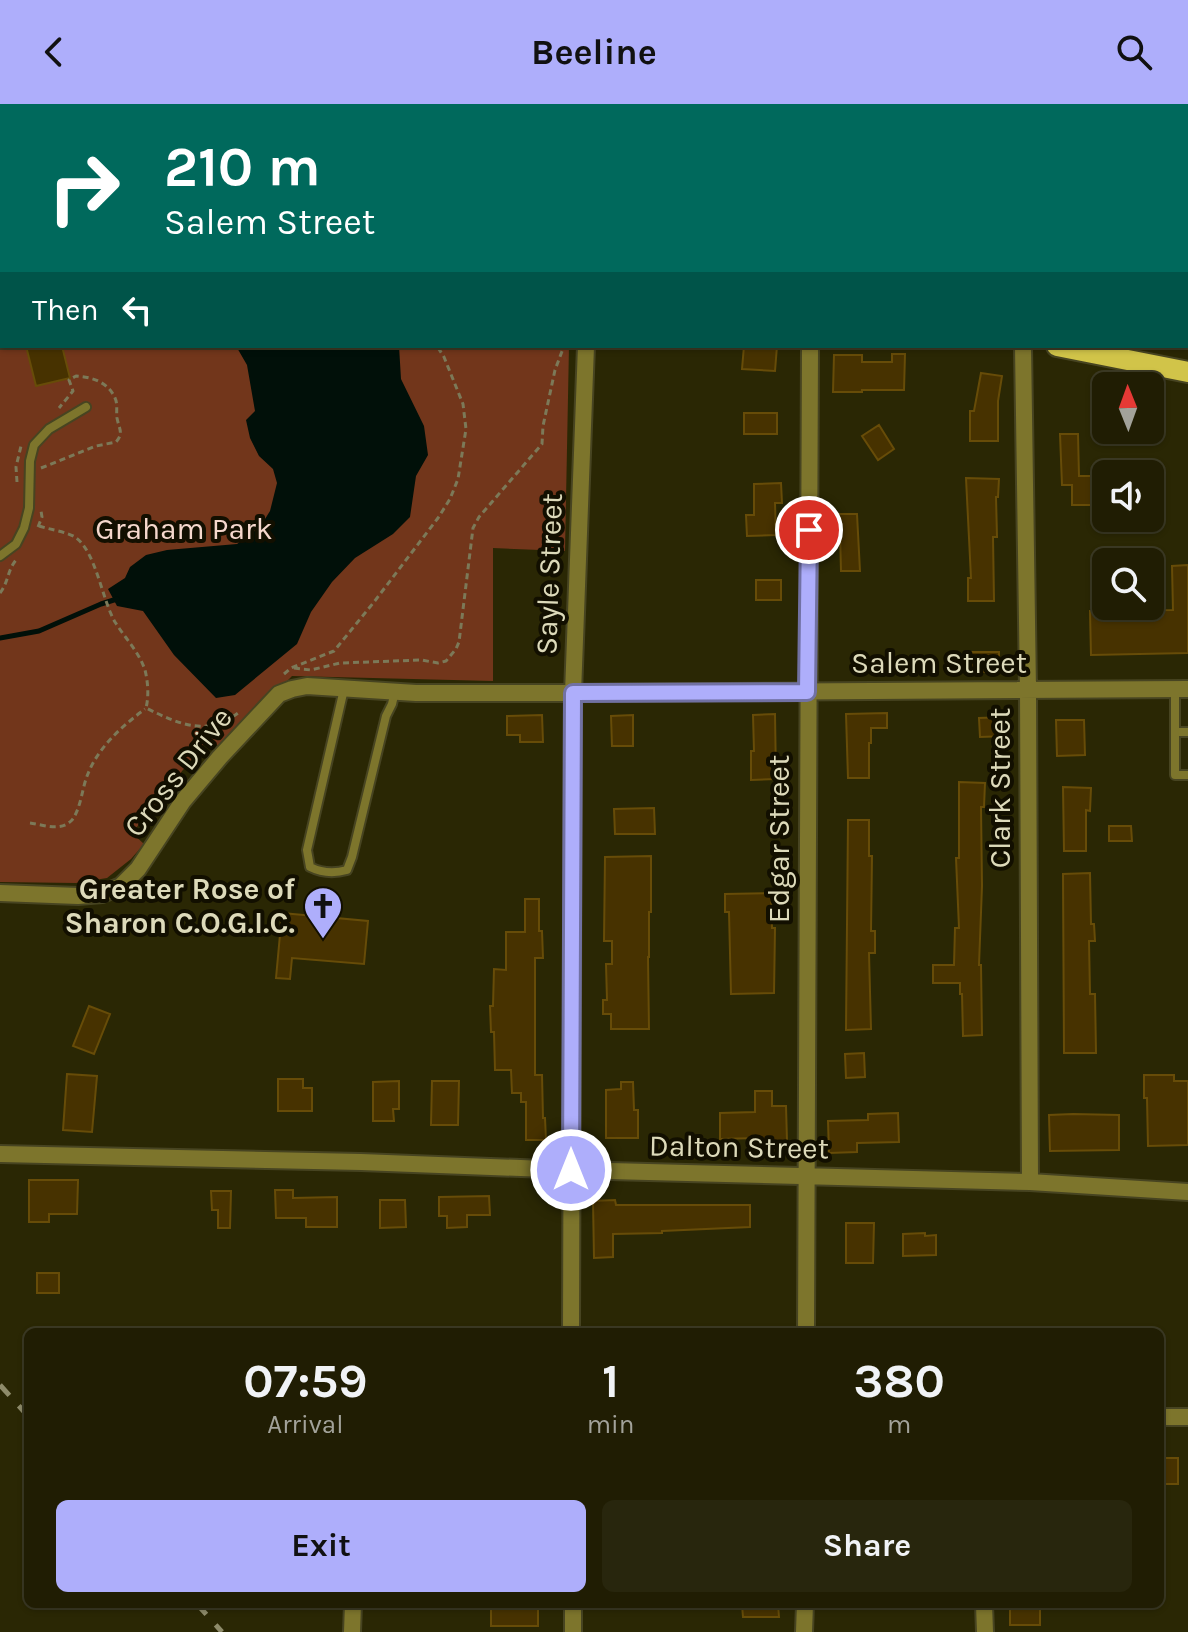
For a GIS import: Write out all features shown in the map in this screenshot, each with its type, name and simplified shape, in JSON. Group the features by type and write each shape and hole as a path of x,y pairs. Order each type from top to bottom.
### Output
{"main road":[{"path":"1067,348 1188,372"}],"street":[{"name":"Sayle Street","path":"571,1328 573,693 586,348"},
{"name":"Edgar Street","path":"806,1328 810,348"},
{"name":"Clark Street","path":"1023,348 1030,1182"},
{"name":"Salem Street","path":"307,686 395,691 573,693 1181,689"},
{"name":"Cross Drive","path":"0,893 78,896 102,894 121,886 138,869 183,801 220,757 279,694 307,686"},
{"name":"Dalton Street","path":"0,1154 1030,1182 1188,1192"},
{"path":"1164,1417 1188,1417"},
{"path":"352,1632 353,1608"},
{"path":"573,1608 573,1632"},
{"path":"804,1632 805,1608"},
{"path":"984,1608 985,1632"}],"lane":[{"path":"0,556 16,544 24,528 29,508 30,461 34,445 49,429 86,407"},
{"path":"344,689 307,850 310,867 335,874 347,870 352,857 386,716 395,691"},
{"path":"1181,689 1175,732 1175,775 1188,775"},
{"path":"1175,732 1188,732"}],"path":[{"path":"279,678 291,668 334,651 450,499 458,479 466,429 463,404 438,348"},
{"path":"291,668 311,670 340,663 421,660 438,663 446,661 452,654 459,642 473,528 542,444 555,370 563,348"},
{"path":"41,479 40,468 96,446 116,442 120,437 122,433 117,421 115,397 106,386"},
{"path":"31,538 42,517 41,503"},
{"path":"30,823 61,827 72,820 87,775 101,750 122,726 146,708 148,697 145,670 114,620 92,559 76,537 39,526"},
{"path":"0,593 7,582 9,568 16,559"},
{"path":"146,708 194,727 218,725 246,706"}],"green space":[{"name":"Graham Park","path":"0,348 569,348 565,551 493,548 493,681 292,676 222,748 208,739 132,833 144,844 107,878 76,883 0,882"}],"shaded area":[{"path":"237,348 399,348 401,379 424,426 428,455 416,476 410,517 393,534 355,558 332,582 311,612 297,644 235,695 216,698 174,655 143,611 117,606 108,589 125,578 130,567 146,555 167,550 237,544 260,527 270,511 277,483 273,469 259,456 250,438 246,420 255,411 247,365"}],"building":[{"path":"26,348 62,348 70,378 36,386"},
{"path":"744,348 777,348 775,371 742,369"},
{"path":"892,354 905,354 904,390 833,392 834,355 862,355 862,362 892,362"},
{"path":"981,373 1002,376 998,401 998,441 970,441 970,411 974,411"},
{"path":"744,413 777,413 777,434 744,434"},
{"path":"879,425 894,449 878,460 862,436"},
{"path":"1060,434 1078,434 1079,476 1092,476 1092,505 1072,505 1072,485 1062,485"},
{"path":"966,478 999,479 997,537 993,537 994,601 968,601 968,578 971,578"},
{"path":"781,483 782,503 775,503 776,535 747,536 746,515 754,515 754,484"},
{"path":"835,514 857,514 860,571 841,571 840,532 835,532"},
{"path":"1188,565 1188,653 1091,655 1090,611 1092,620 1164,620 1164,610 1173,610 1172,566"},
{"path":"756,580 781,580 781,600 756,600"},
{"path":"966,652 999,652 999,672 966,672"},
{"path":"887,713 887,728 871,728 869,778 848,778 846,714"},
{"path":"775,714 776,779 751,780 753,715"},
{"path":"542,715 543,742 520,742 520,735 507,735 507,716"},
{"path":"633,715 633,746 612,746 611,716"},
{"path":"1006,717 1007,736 980,737 979,718"},
{"path":"1056,720 1084,720 1085,755 1057,756"},
{"path":"959,782 985,783 984,807 981,807 979,965 982,1035 963,1036 960,983 933,983 933,965 954,965 955,928 959,928 956,858 959,858"},
{"path":"1063,787 1091,788 1090,811 1086,810 1086,851 1064,851"},
{"path":"654,808 655,834 615,834 614,809"},
{"path":"848,820 869,820 871,931 875,931 875,953 869,953 871,1029 846,1030"},
{"path":"1109,826 1131,826 1132,841 1109,841"},
{"path":"651,856 649,1029 611,1029 611,1014 603,1014 603,1000 607,1000 606,964 612,964 612,941 604,941 605,857"},
{"path":"1090,873 1091,924 1094,924 1095,941 1089,941 1090,994 1095,994 1096,1053 1064,1053 1063,874"},
{"path":"771,893 772,928 775,928 774,993 731,994 729,912 725,912 725,894"},
{"path":"525,899 539,899 539,931 542,931 543,958 535,958 535,1075 542,1075 546,1140 526,1140 526,1102 521,1102 521,1093 512,1093 511,1070 495,1070 494,1032 491,1032 494,969 506,970 506,932 525,932"},
{"name":"Greater Rose of Sharon C.O.G.I.C.","path":"282,913 368,921 364,964 292,958 290,979 276,978"},
{"path":"89,1006 110,1014 94,1054 73,1046"},
{"path":"864,1053 865,1077 846,1078 845,1054"},
{"path":"67,1074 97,1076 92,1132 63,1130"},
{"path":"1144,1075 1174,1075 1174,1081 1188,1081 1188,1145 1148,1146"},
{"path":"278,1079 303,1079 303,1088 312,1088 312,1111 278,1111"},
{"path":"399,1081 399,1109 393,1109 394,1121 373,1121 373,1082"},
{"path":"432,1081 459,1081 458,1125 431,1125"},
{"path":"621,1082 633,1082 634,1110 638,1110 638,1138 606,1138 606,1090 621,1089"},
{"path":"755,1091 772,1091 772,1106 786,1106 787,1141 720,1139 720,1113 755,1112"},
{"path":"898,1113 899,1142 857,1143 857,1152 829,1153 828,1121 868,1120 868,1114"},
{"path":"1049,1115 1119,1115 1119,1150 1050,1151"},
{"path":"29,1180 78,1180 77,1214 49,1214 49,1222 29,1222"},
{"path":"275,1190 293,1190 293,1198 337,1197 337,1227 306,1227 306,1218 276,1218"},
{"path":"211,1191 231,1191 230,1228 218,1228 218,1210 212,1210"},
{"path":"489,1196 490,1215 467,1215 467,1227 447,1228 447,1216 439,1216 439,1197"},
{"path":"380,1200 405,1200 406,1227 380,1228"},
{"path":"615,1200 616,1205 750,1205 750,1227 613,1234 613,1257 594,1258 593,1201"},
{"path":"846,1223 874,1223 873,1263 846,1263"},
{"path":"925,1233 925,1236 936,1235 936,1255 903,1256 903,1234"},
{"path":"37,1273 59,1273 59,1293 37,1293"},
{"path":"1164,1458 1178,1458 1178,1484 1164,1484"},
{"path":"491,1608 538,1608 538,1626 491,1626"},
{"path":"742,1608 778,1608 779,1617 743,1617"},
{"path":"1010,1608 1040,1608 1040,1625 1010,1625"}],"waterway":[{"path":"0,638 39,631 117,599"}],"railway":[{"path":"0,1385 24,1412"},
{"path":"201,1608 222,1632"}],"place":[{"name":"Greater Rose of Sharon C.O.G.I.C.","path":"323,940"}],"route":[{"path":"571,1170 573,693 807,692 809,530"}]}
